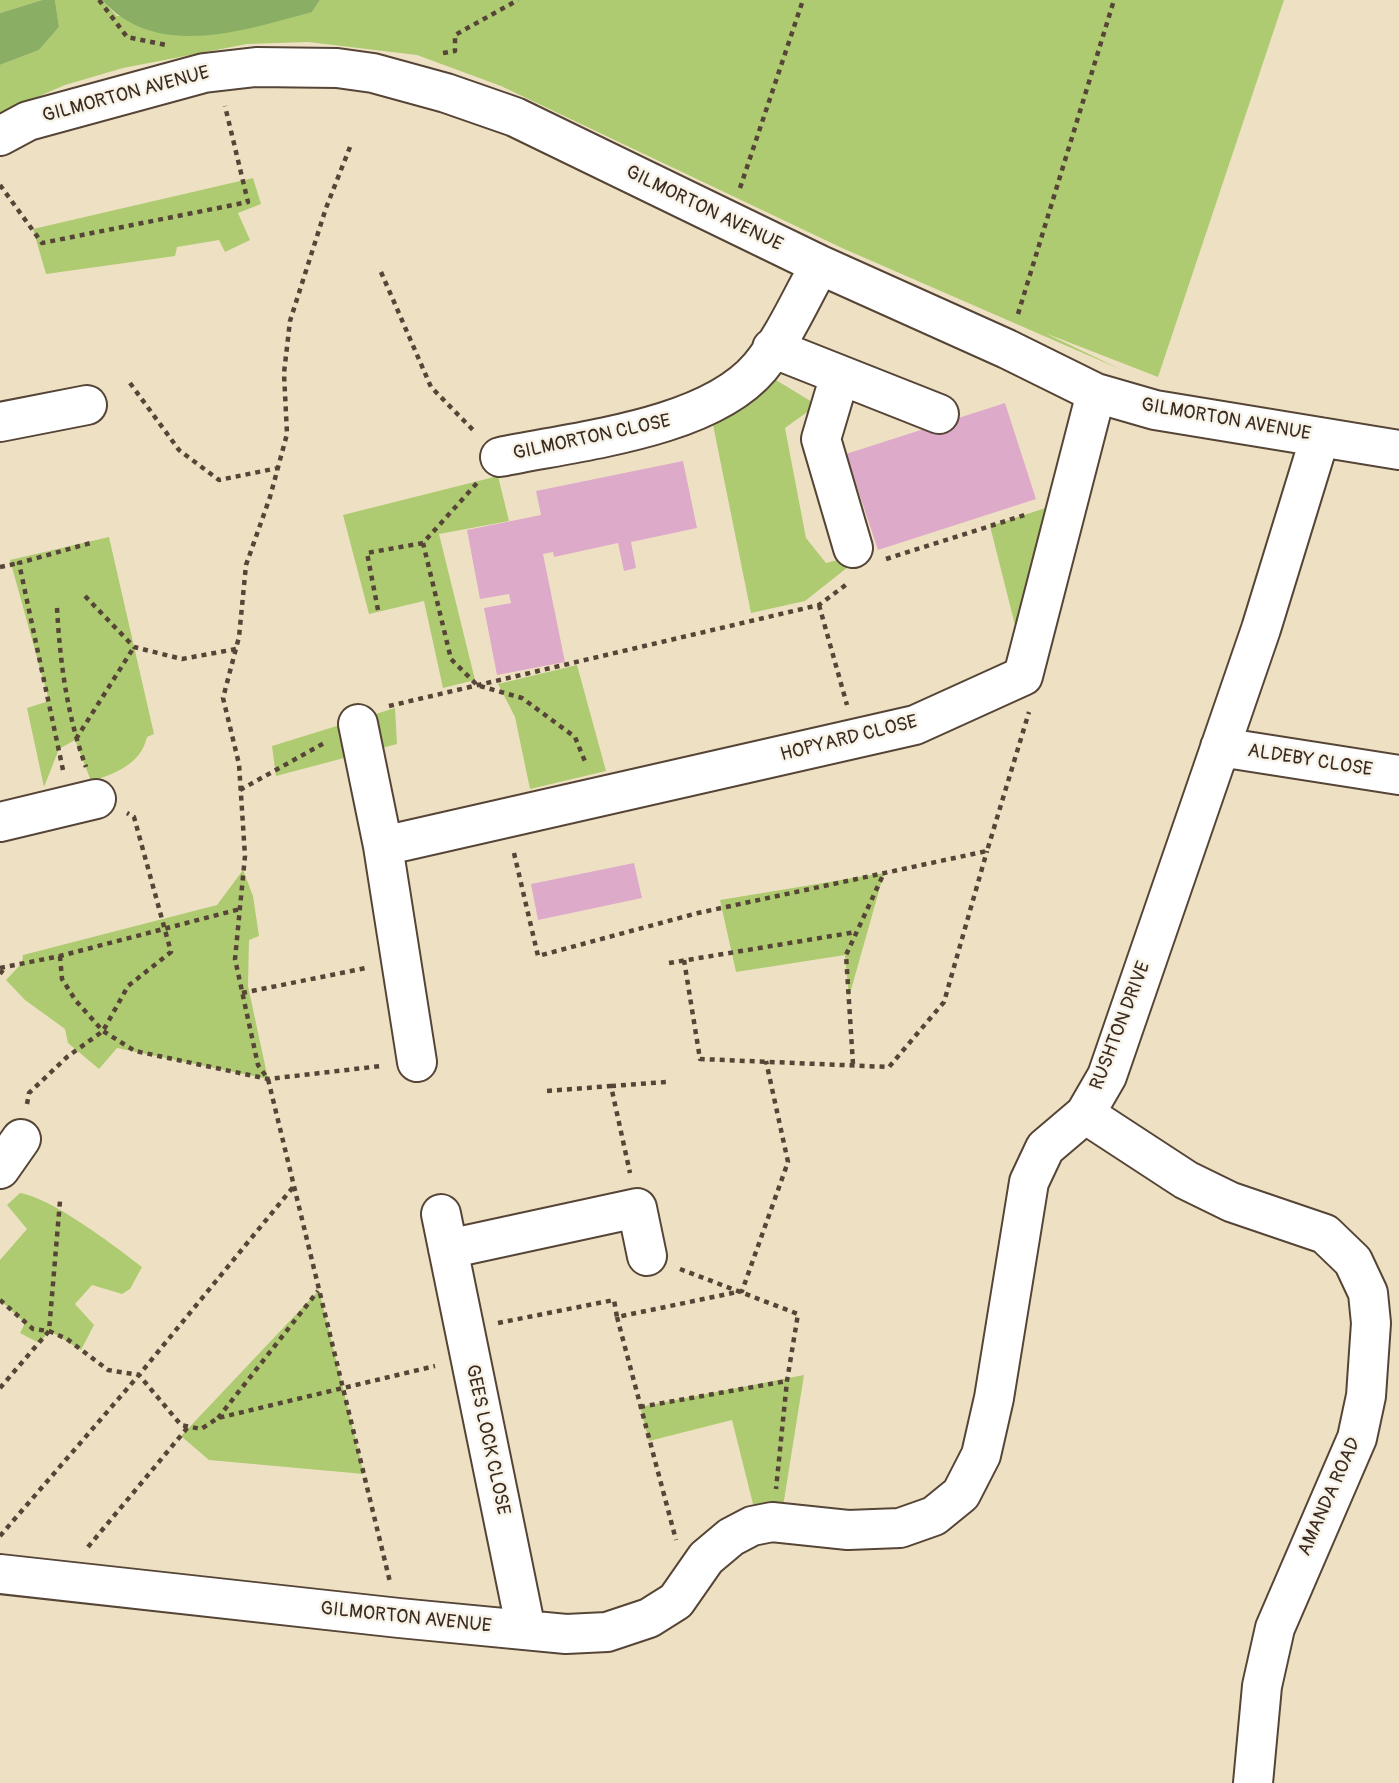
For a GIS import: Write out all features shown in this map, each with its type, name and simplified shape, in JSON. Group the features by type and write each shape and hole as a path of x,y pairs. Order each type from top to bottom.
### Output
{"street":[{"name":"GILMORTON AVENUE","path":"0,136 28,121 210,72 256,67 337,68 373,73 446,93 514,117 820,265 1007,349 1096,393 1155,410 1399,450"},
{"name":"GILMORTON CLOSE","path":"499,457 679,419 743,382 758,369 772,348 820,265"},
{"path":"772,348 939,414"},
{"path":"840,375 821,439 864,562"},
{"path":"1023,676 1096,393"},
{"path":"0,422 87,405"},
{"name":"RUSHTON DRIVE","path":"772,1522 848,1530 900,1528 934,1516 961,1494 981,1455 994,1398 1029,1182 1045,1148 1085,1114 1107,1076 1261,629 1320,437"},
{"name":"HOPYARD CLOSE","path":"383,846 915,725 1023,676"},
{"path":"358,724 383,846 417,1062"},
{"name":"ALDEBY CLOSE","path":"1220,747 1399,775"},
{"path":"0,822 83,802"},
{"name":"AMANDA ROAD","path":"1085,1114 1186,1180 1231,1202 1325,1234 1353,1261 1368,1293 1371,1323 1366,1396 1357,1438 1275,1628 1262,1686 1254,1745 1253,1783"},
{"path":"637,1208 647,1256"},
{"name":"GEES LOCK CLOSE","path":"526,1630 444,1232 637,1208"},
{"name":"GILMORTON AVENUE","path":"0,1574 566,1634 607,1632 649,1618 676,1601 706,1558 731,1537 752,1526 772,1522"}],"path":[{"path":"0,185 42,243 248,202 210,72 201,51 127,37 99,0"},
{"path":"430,55 455,51 455,35 518,0"},
{"path":"729,221 803,0"},
{"path":"1007,349 1114,0"},
{"path":"350,148 326,208 290,321 284,373 287,434 246,565 236,649 223,698 239,764 244,856 235,959 258,1065 268,1079 399,1618"},
{"path":"378,610 367,553 423,543 499,457 431,387 381,272"},
{"path":"130,383 180,450 219,480 278,468"},
{"path":"240,790 393,704 818,605 864,562 1069,501"},
{"path":"0,567 94,542"},
{"path":"423,543 451,659 478,685 522,698 575,737 598,797"},
{"path":"19,564 83,802"},
{"path":"85,596 134,647 182,659 236,649"},
{"path":"818,605 856,738"},
{"path":"57,608 59,652 76,740 83,802"},
{"path":"76,740 134,647"},
{"path":"684,960 700,1059 889,1067 944,1002 1034,695 1023,676"},
{"path":"11,1154 29,1093 67,1057 103,1031 128,986 171,952 162,928 134,817 83,802"},
{"path":"506,818 538,957 698,913 987,851"},
{"path":"853,1064 846,955 884,873"},
{"path":"0,968 60,956 240,909"},
{"path":"669,963 856,932"},
{"path":"60,956 62,979 103,1031 135,1051 268,1079 417,1062"},
{"path":"243,993 401,961"},
{"path":"0,974 7,965"},
{"path":"742,1291 788,1162 766,1061"},
{"path":"547,1091 666,1082"},
{"path":"611,1086 637,1208"},
{"path":"0,1536 139,1375 293,1186"},
{"path":"0,1388 49,1331 60,1201"},
{"path":"647,1256 798,1314 787,1381 772,1522"},
{"path":"0,1300 33,1329 49,1331 68,1339 108,1370 139,1375 180,1425 201,1429 218,1418 319,1290"},
{"path":"617,1317 742,1291"},
{"path":"218,1418 343,1388 467,1343 614,1300 688,1585"},
{"path":"640,1406 787,1381"},
{"path":"61,1580 188,1426"}],"green space":[{"path":"0,0 42,0 0,13"},
{"path":"42,0 55,0 59,27 39,50 0,65 0,13"},
{"path":"55,0 102,0 117,16 312,12 320,0 1284,0 1158,377 1045,333 1122,370 842,248 501,86 417,55 308,42 247,44 123,68 65,85 0,113 0,65 39,50 59,27"},
{"path":"102,0 320,0 312,12 258,26 202,36 148,30 124,19"},
{"path":"253,178 261,204 238,213 250,240 225,252 219,240 177,247 175,256 46,274 33,229"},
{"path":"758,369 817,405 785,428 806,538 826,563 867,552 805,601 751,613 709,405"},
{"path":"498,476 509,521 439,534 475,680 443,688 424,601 369,614 343,515"},
{"path":"1058,504 1022,653 990,526"},
{"path":"109,537 154,734 147,737 133,761 109,775 91,781 75,740 59,749 44,787 27,708 49,701 10,560"},
{"path":"577,665 606,771 530,789 515,717 498,684"},
{"path":"395,708 397,744 276,776 272,746"},
{"path":"243,870 253,896 259,936 249,940 248,986 268,1079 117,1048 99,1069 68,1043 65,1029 25,1000 6,980 22,963 23,955 217,905"},
{"path":"884,873 849,997 845,955 736,972 720,900"},
{"path":"20,1193 66,1213 142,1267 130,1289 122,1294 92,1285 75,1304 94,1325 81,1350 50,1331 39,1343 20,1333 25,1323 0,1300 0,1260 27,1229 7,1205"},
{"path":"319,1290 364,1474 209,1460 181,1436"},
{"path":"804,1375 782,1513 756,1516 732,1420 649,1441 640,1407"}],"building":[{"path":"1005,403 1036,499 878,550 846,454"},
{"path":"683,461 697,528 631,542 636,568 624,571 618,543 554,557 553,552 543,554 565,662 497,675 484,608 511,603 509,594 480,599 467,530 541,515 536,491"},
{"path":"634,863 642,898 538,920 531,884"}]}
